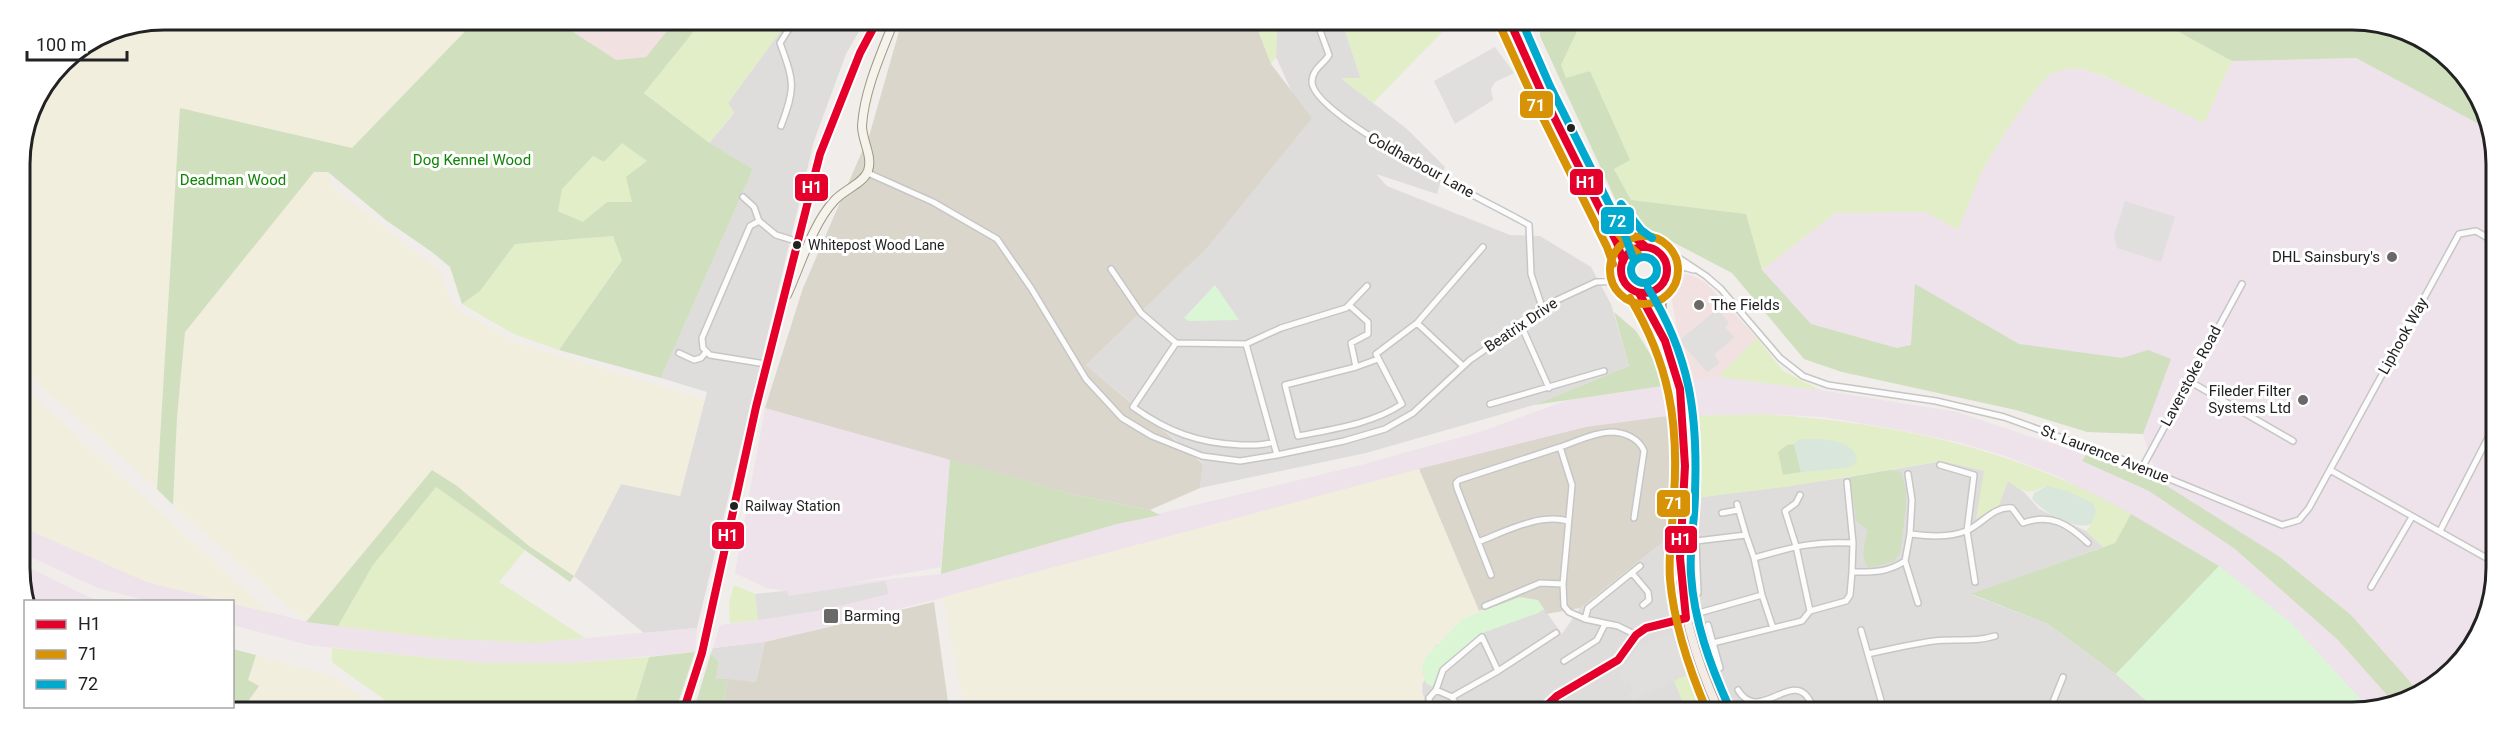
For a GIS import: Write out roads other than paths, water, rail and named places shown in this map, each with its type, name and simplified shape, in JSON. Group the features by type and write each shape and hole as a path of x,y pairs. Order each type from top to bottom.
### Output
{"main road":[{"path":"686,702 713,609 766,364 820,154 860,54 872,30"},
{"path":"780,310 817,228 832,202 867,173 870,163 862,129 864,113 891,30"},
{"path":"1514,30 1541,91 1617,243 1624,281 1632,290 1639,293 1653,292 1665,280"},
{"path":"1525,30 1528,41 1592,174 1614,214 1634,237 1645,246 1659,251 1667,263 1661,302 1662,331"},
{"path":"1622,265 1632,250 1645,246"},
{"path":"1639,293 1662,331 1671,352 1684,416 1685,495 1680,558 1686,618 1716,702"}],"street":[{"path":"781,126 792,94 792,76 780,43 788,30"},
{"name":"Coldharbour Lane","path":"1320,30 1329,55 1313,76 1315,93 1356,128 1529,225 1532,274 1542,307"},
{"name":"Beatrix Drive","path":"867,173 933,202 997,239 1031,288 1086,379 1122,418 1152,436 1202,456 1240,460 1277,455 1344,441 1385,429 1413,413 1470,360 1521,325 1542,307 1596,282 1624,281"},
{"path":"743,197 754,207 759,221 776,235 796,241"},
{"path":"754,207 761,201"},
{"path":"759,221 749,228 702,338 702,345 710,355 766,364"},
{"name":"Liphook Way","path":"2330,470 2459,234 2476,231 2486,237"},
{"path":"1377,357 1402,404 1392,411 1344,427 1298,436 1285,385 1356,367 1377,357 1417,323 1483,247"},
{"name":"St. Laurence Avenue","path":"1659,251 1679,258 1707,276 1790,368 1815,381 1936,402 2004,417 2142,468 2282,525 2299,520 2309,508 2330,470"},
{"name":"Beatrix Drive","path":"1608,281 1622,265"},
{"path":"1665,280 1677,269 1683,267 1707,276"},
{"path":"1111,269 1141,313 1176,343 1246,344 1281,328 1346,308 1367,286"},
{"name":"Laverstoke Road","path":"2142,468 2242,284"},
{"path":"1349,305 1368,322 1368,334 1351,343 1356,367"},
{"path":"1417,323 1463,366"},
{"path":"1521,325 1549,388"},
{"path":"1176,343 1133,407 1150,419 1192,440 1215,444 1264,445 1273,442"},
{"path":"1246,344 1277,455"},
{"path":"679,353 694,360 706,352"},
{"path":"1490,404 1604,371"},
{"path":"2189,381 2293,441"},
{"path":"1491,575 1456,483 1578,439 1611,432 1626,435 1641,444 1644,451 1634,518"},
{"path":"2440,531 2486,442"},
{"path":"1560,447 1572,485 1563,584 1564,606 1569,612 1585,619 1618,626 1636,635"},
{"path":"1941,465 1974,475 1967,531 1975,582"},
{"path":"2330,470 2486,558"},
{"path":"1908,474 1912,500 1910,534 1905,561 1918,603"},
{"path":"1713,643 1802,621 1810,611 1846,601 1850,595 1853,543 1847,482"},
{"path":"1800,495 1796,503 1785,511 1797,546 1810,611"},
{"path":"1722,513 1738,507 1773,628"},
{"path":"1910,534 1934,537 1967,531 2003,507 2012,507 2024,523 2040,517 2072,527 2088,543"},
{"path":"1478,542 1555,517 1568,520"},
{"path":"2371,587 2412,517"},
{"path":"1698,593 1696,541 1746,535"},
{"path":"1754,558 1824,541 1853,543"},
{"path":"1852,572 1881,572 1894,569 1905,561"},
{"path":"1585,619 1588,608 1640,566"},
{"path":"1632,573 1648,592 1648,600 1643,605"},
{"path":"1485,606 1540,584 1563,584"},
{"path":"1551,702 1618,660 1636,635 1646,628 1762,596"},
{"path":"1564,662 1597,640 1605,624"},
{"path":"1708,626 1720,668"},
{"path":"1861,630 1881,702"},
{"path":"1425,688 1452,697 1498,671 1556,633"},
{"path":"1868,654 1933,641 1956,639 1977,641 1995,636"},
{"path":"1429,702 1429,698 1443,670 1482,637 1498,671"},
{"path":"2053,702 2063,677"},
{"path":"1738,690 1747,700 1755,702 1796,690 1804,691 1811,702"},
{"path":"1452,697 1455,702"}],"place":[{"name":"Whitepost Wood Lane","path":"797,245"},
{"name":"DHL Sainsbury's","path":"2392,257"},
{"name":"The Fields","path":"1699,305"},
{"name":"Fileder Filter Systems Ltd","path":"2303,400"},
{"name":"Railway Station","path":"734,506"},
{"name":"Barming","path":"831,616"}],"park label":[{"name":"Dog Kennel Wood","path":"472,160"},
{"name":"Deadman Wood","path":"233,180"}]}
